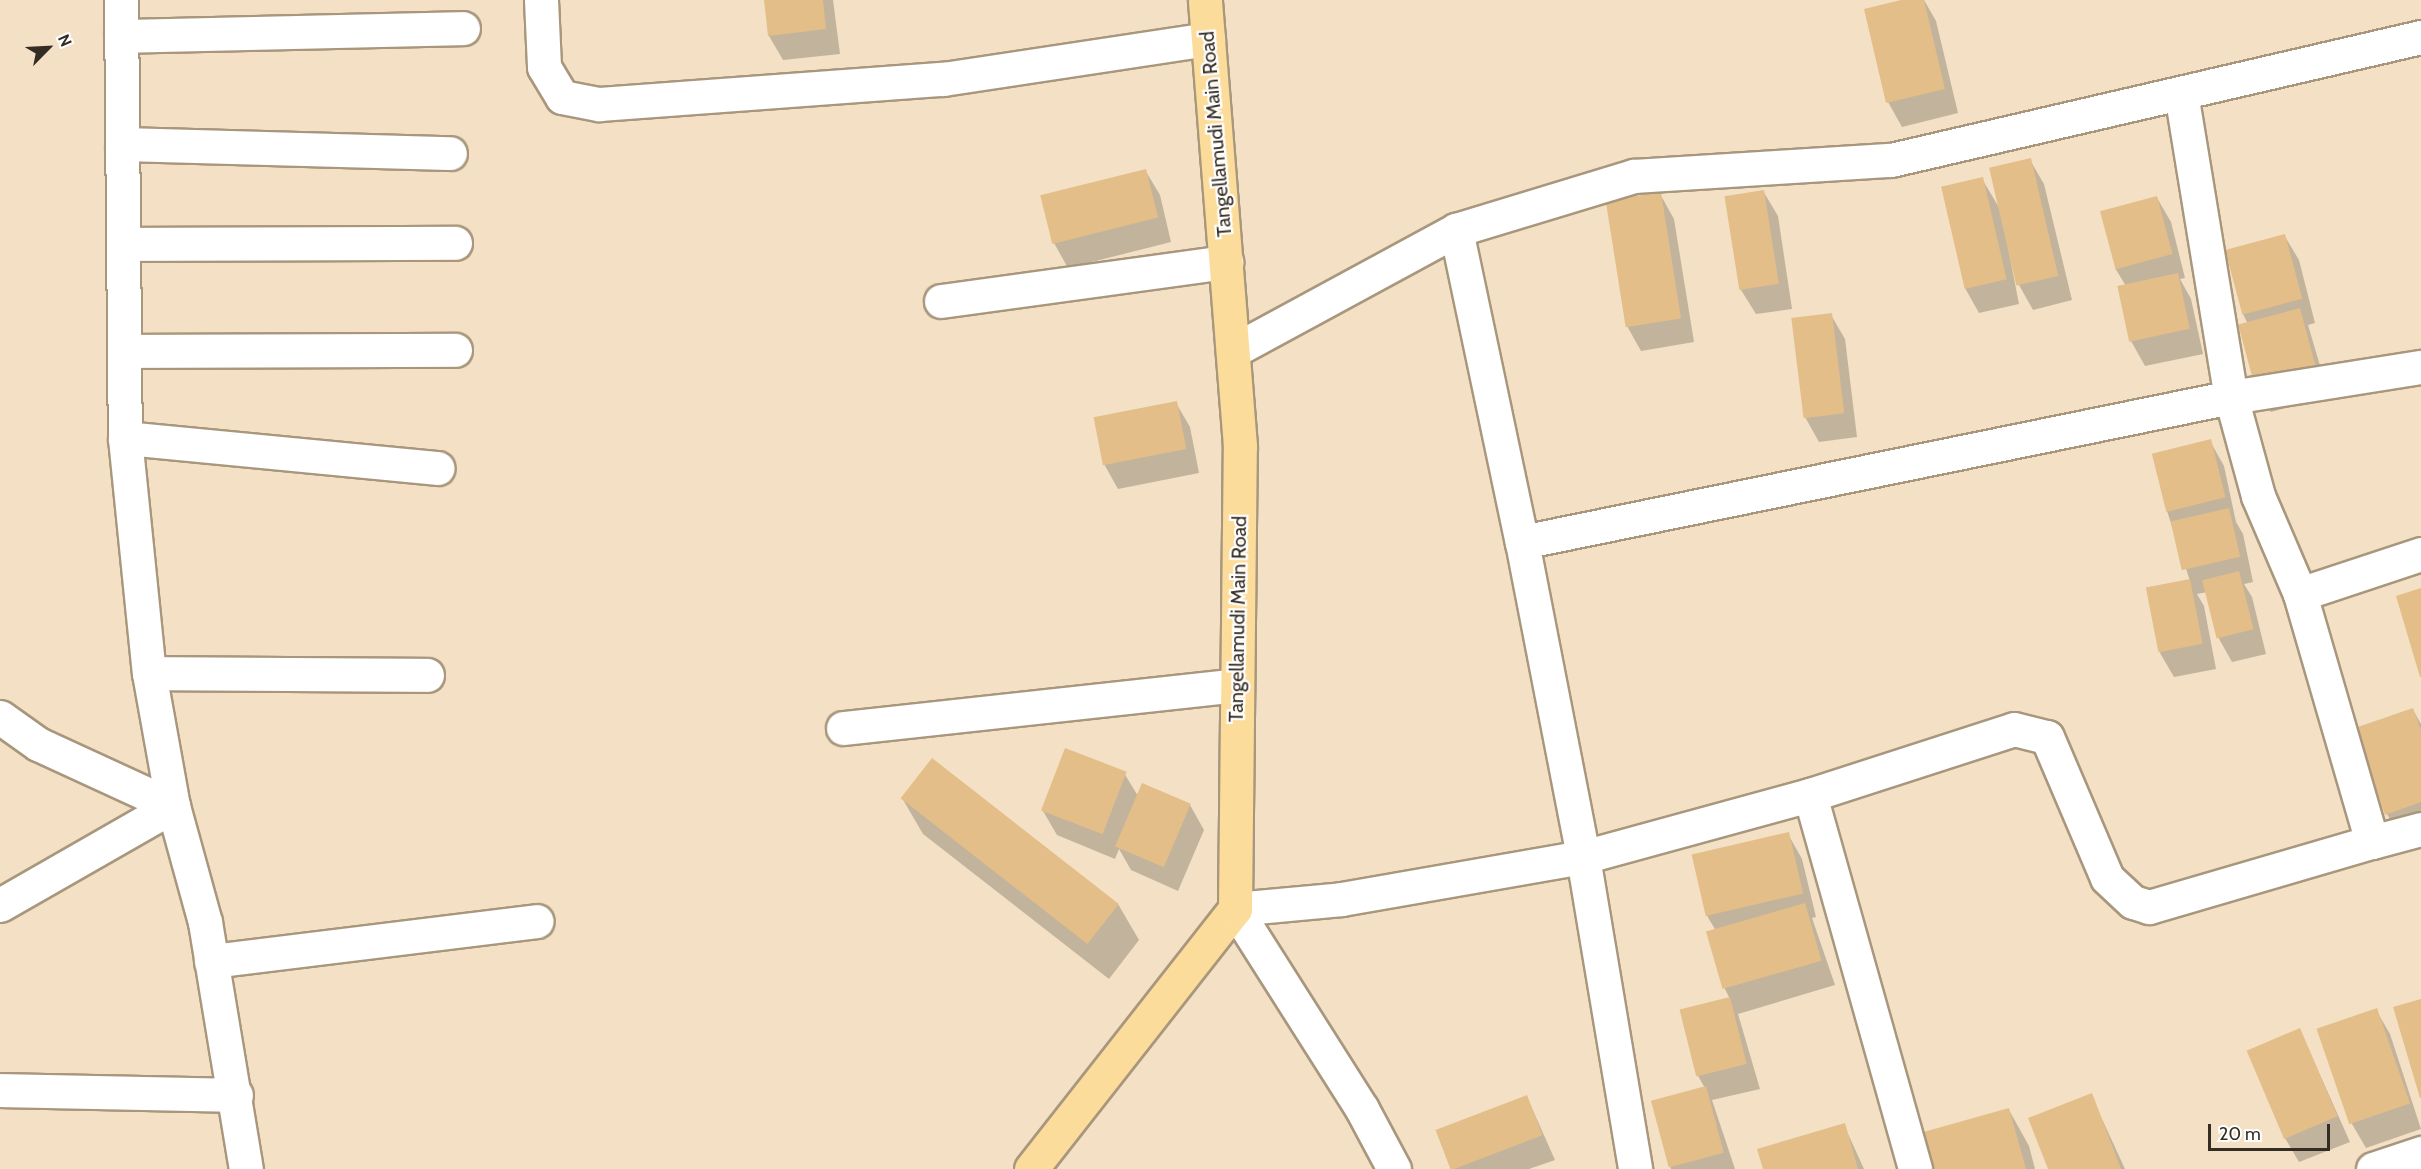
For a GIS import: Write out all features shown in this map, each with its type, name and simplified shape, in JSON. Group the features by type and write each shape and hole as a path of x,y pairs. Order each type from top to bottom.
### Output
{"main road":[{"name":"Tangellamudi Main Road","path":"1205,0 1240,446 1235,909"},
{"path":"1031,1169 1235,909"}],"street":[{"path":"121,0 124,438 149,673 173,806 205,922 236,1095 246,1169"},
{"path":"541,0 544,67 561,97 599,104 943,79 1208,39"},
{"path":"121,36 463,28"},
{"path":"1233,351 1455,230 1634,176 1891,159 2421,37"},
{"path":"2181,93 2231,397 2258,496 2300,594 2372,842"},
{"path":"122,144 450,153"},
{"path":"1455,230 1522,542 1583,857 1635,1169"},
{"path":"123,244 455,243"},
{"path":"941,301 1226,262"},
{"path":"124,351 454,350"},
{"path":"1522,542 2231,397 2421,367"},
{"path":"124,438 438,468"},
{"path":"2300,594 2421,554"},
{"path":"149,673 427,675"},
{"path":"843,728 1238,685"},
{"path":"0,717 38,744 173,806"},
{"path":"1394,1169 1362,1109 1235,909 1342,899 1583,857 1810,795 2014,729 2047,737 2107,878 2133,902 2149,907 2421,829"},
{"path":"1810,795 1915,1169"},
{"path":"0,905 173,806"},
{"path":"211,961 537,921"},
{"path":"0,1090 236,1095"},
{"path":"2373,1169 2421,1153"}],"building":[{"path":"764,0 823,0 826,29 768,36"},
{"path":"1901,0 1924,0 1945,89 1886,103 1864,9"},
{"path":"2031,158 2058,276 2016,286 1989,168"},
{"path":"1146,169 1158,218 1052,244 1040,195"},
{"path":"1983,177 2007,279 1965,289 1941,187"},
{"path":"1764,190 1779,284 1739,290 1724,196"},
{"path":"1661,192 1681,318 1626,327 1606,201"},
{"path":"2157,196 2173,254 2116,269 2100,211"},
{"path":"2285,234 2302,299 2242,315 2225,250"},
{"path":"2178,273 2190,329 2129,342 2117,286"},
{"path":"2300,308 2317,372 2255,388 2238,325"},
{"path":"1832,313 1844,413 1804,418 1791,318"},
{"path":"1177,401 1186,449 1103,465 1094,417"},
{"path":"2211,439 2226,497 2166,512 2152,454"},
{"path":"2229,508 2240,557 2182,570 2171,521"},
{"path":"2239,571 2254,629 2217,638 2202,580"},
{"path":"2190,579 2203,644 2158,652 2146,588"},
{"path":"2421,588 2421,677 2420,677 2396,596"},
{"path":"2413,708 2421,730 2421,802 2385,815 2355,728"},
{"path":"1065,748 1127,772 1103,834 1041,811"},
{"path":"932,758 1119,904 1087,944 901,798"},
{"path":"1142,783 1191,804 1164,867 1115,847"},
{"path":"1789,832 1803,893 1706,916 1692,854"},
{"path":"1805,903 1822,961 1723,989 1706,931"},
{"path":"1730,997 1747,1064 1696,1077 1680,1010"},
{"path":"2421,999 2421,1098 2420,1098 2393,1007"},
{"path":"2377,1008 2410,1103 2349,1124 2316,1029"},
{"path":"2300,1028 2338,1116 2284,1139 2247,1051"},
{"path":"1706,1086 1724,1153 1669,1167 1651,1101"},
{"path":"2092,1093 2121,1169 2048,1169 2028,1118"},
{"path":"1527,1095 1542,1135 1450,1169 1436,1130"},
{"path":"2009,1108 2026,1169 1930,1169 1920,1133"},
{"path":"1845,1123 1858,1169 1763,1169 1757,1149"}]}
